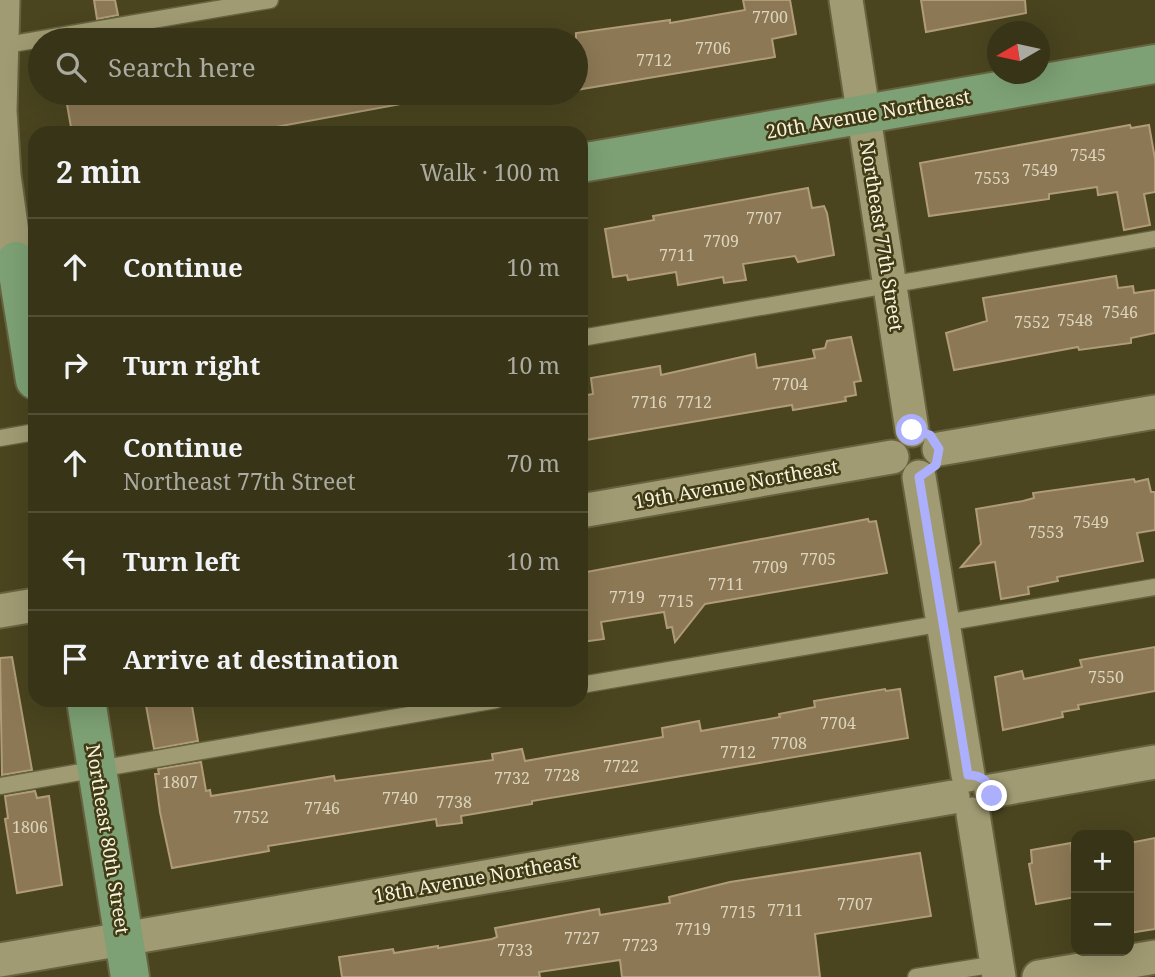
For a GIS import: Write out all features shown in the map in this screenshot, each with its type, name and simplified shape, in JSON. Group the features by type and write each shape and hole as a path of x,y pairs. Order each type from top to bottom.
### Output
{"street":[{"path":"3,0 0,111 28,334"},
{"name":"Northeast 77th Street","path":"846,0 890,285 925,440"},
{"name":"20th Avenue Northeast","path":"588,162 1155,64"},
{"path":"925,440 936,465 919,477 901,473 891,457 896,439 925,440 1155,412"},
{"name":"19th Avenue Northeast","path":"588,509 891,457"},
{"path":"919,477 998,970"},
{"path":"0,611 28,606"},
{"name":"Northeast 80th Street","path":"87,707 130,977"},
{"name":"18th Avenue Northeast","path":"0,960 1155,762"},
{"path":"1039,977 1155,957"}],"lane":[{"path":"106,28 270,0"},
{"path":"1,46 28,41"},
{"path":"588,337 1155,239"},
{"path":"0,438 28,433"},
{"path":"588,684 1155,587"},
{"path":"0,786 456,707"},
{"path":"916,977 998,970"}],"building":[{"path":"94,0 115,0 118,15 97,19"},
{"path":"743,0 790,0 796,34 772,39 775,57 588,88 588,31 670,20 670,23 745,10"},
{"path":"921,0 1025,0 1026,13 926,32"},
{"path":"67,105 396,105 281,126 71,126"},
{"path":"1130,125 1131,128 1149,125 1155,159 1155,192 1144,194 1150,225 1124,230 1117,192 1098,195 1097,187 1049,194 1049,199 929,216 920,163"},
{"path":"808,188 812,208 824,206 827,213 834,255 798,262 795,256 743,264 746,280 724,283 723,277 678,285 676,272 628,280 627,275 613,277 605,229 654,220 653,216"},
{"path":"1116,276 1118,288 1133,286 1134,293 1155,290 1155,333 1131,338 1131,343 1079,350 1078,347 954,370 946,333 987,321 983,298"},
{"path":"851,337 861,381 854,382 856,395 845,397 846,401 793,410 792,405 588,440 588,395 593,394 591,378 660,366 661,375 755,354 757,368 815,358 813,350 825,348 827,341"},
{"path":"1134,479 1135,482 1148,479 1151,492 1155,492 1155,530 1137,533 1143,561 1057,577 1058,581 1028,587 1029,594 1001,599 995,562 961,567 981,544 976,509 1034,498 1033,493"},
{"path":"868,519 869,522 876,521 887,573 705,604 675,642 672,627 667,628 664,612 601,622 604,639 588,641 588,572"},
{"path":"1155,647 1155,691 1078,705 1079,709 1062,712 1063,717 1003,730 995,677 1022,671 1024,679 1082,667 1080,660"},
{"path":"12,657 32,770 2,775 0,658"},
{"path":"900,689 908,738 532,801 532,804 461,816 462,823 437,826 436,819 268,846 269,851 172,868 160,812 155,774 159,774 158,769 201,762 206,791 210,790 211,796 334,776 335,781 493,760 492,754 522,749 525,761 663,737 662,728 699,721 701,731 780,717 779,714 815,707 814,701"},
{"path":"146,707 192,707 198,741 154,749"},
{"path":"35,791 37,798 49,796 62,885 17,893 5,819 8,818 5,796"},
{"path":"1155,838 1155,929 1134,932 1134,893 1134,842"},
{"path":"1071,843 1071,898 1036,904 1029,864 1032,863 1031,850"},
{"path":"920,853 931,916 815,934 820,977 622,977 620,960 539,972 540,977 342,977 339,957 393,949 394,953 438,948 492,939 497,937 495,928 599,909 600,915 670,903 669,897 730,882"}],"route":[{"path":"912,430 930,435 939,449 936,465 931,472 919,477 968,775 978,776 988,783 992,796"}]}
